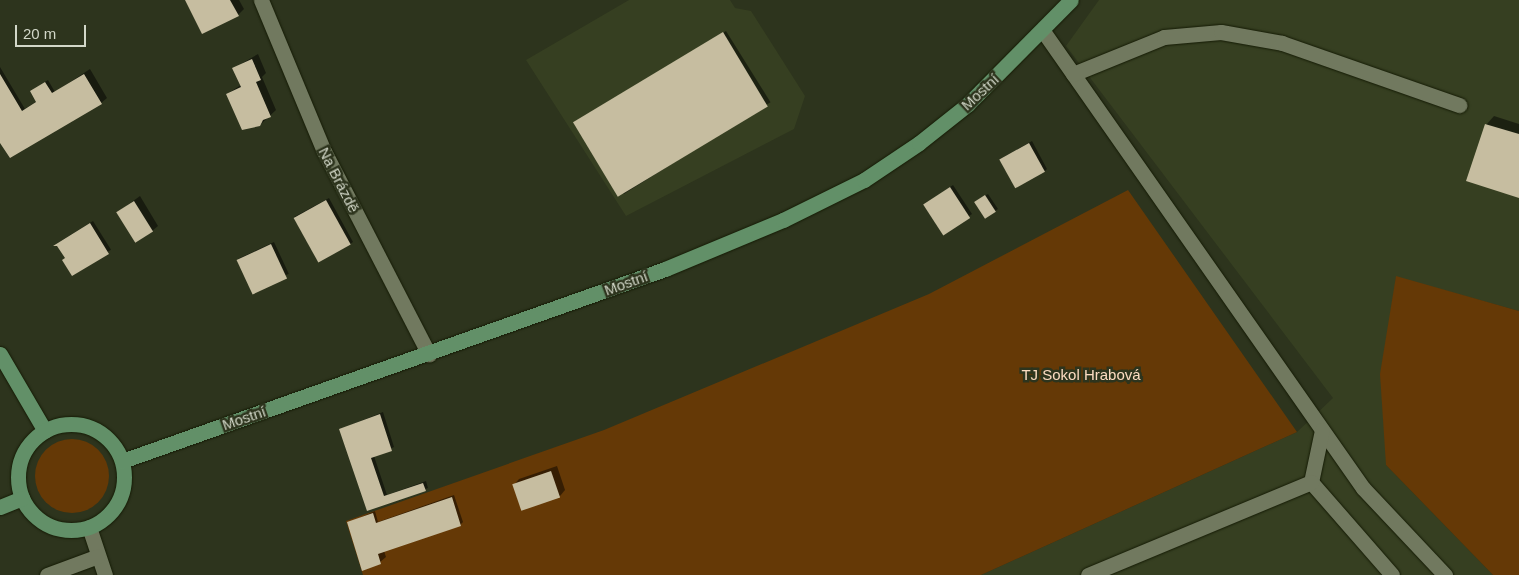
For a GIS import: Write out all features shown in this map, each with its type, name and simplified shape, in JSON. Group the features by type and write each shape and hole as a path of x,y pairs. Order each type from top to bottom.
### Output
{"main road":[{"name":"Mostní","path":"122,461 665,269 784,220 864,180 968,104 1043,31 1071,0"},
{"path":"0,354 45,431"},
{"path":"70,424 94,429 108,439 122,461 124,484 119,500 110,513 89,527 75,530 54,527 35,516 22,498 18,480 20,463 28,447 45,431 70,424"},
{"path":"0,507 22,498"}],"street":[{"name":"Na Brázdě","path":"260,0 324,151 429,354"},
{"path":"1043,31 1363,488 1445,575"},
{"path":"1073,74 1164,37 1221,32 1282,43 1458,105"},
{"path":"1311,482 1322,430"},
{"path":"1088,575 1311,482"},
{"path":"1311,482 1392,575"},
{"path":"89,527 105,575"},
{"path":"47,575 98,556"}],"shaded area":[{"path":"629,0 730,0 735,8 751,11 805,96 794,129 626,216 526,60"},
{"path":"1099,0 1519,0 1519,311 1396,277 1386,465 1493,575 981,575 1297,432 1333,398 1066,46"}],"green space":[{"name":"TJ Sokol Hrabová","path":"1128,190 1297,432 981,575 363,575 346,521 604,430 929,294"},
{"path":"1396,276 1519,311 1519,575 1493,575 1386,465 1380,374"},
{"path":"72,439 86,442 98,450 106,462 109,476 106,490 98,502 86,510 72,513 58,510 46,502 38,490 35,476 38,462 46,450 58,442"}],"building":[{"path":"185,0 230,0 239,16 202,34"},
{"path":"723,32 768,107 618,197 573,122"},
{"path":"252,59 261,80 256,82 271,117 263,120 260,126 242,130 226,94 241,87 232,68"},
{"path":"0,74 22,111 36,102 30,91 45,82 52,93 84,74 102,104 10,158 0,143"},
{"path":"1485,124 1519,134 1519,198 1466,181"},
{"path":"1029,143 1045,172 1015,188 999,159"},
{"path":"950,187 970,218 943,235 923,204"},
{"path":"985,195 996,212 985,219 974,202"},
{"path":"326,200 351,245 318,263 294,218"},
{"path":"134,201 153,232 135,243 116,212"},
{"path":"90,223 109,254 72,276 62,260 65,258 57,246 53,246"},
{"path":"271,244 287,278 253,294 237,260"},
{"path":"380,414 392,451 371,458 384,496 423,483 426,491 367,511 339,429"},
{"path":"551,471 560,497 521,511 512,484"},
{"path":"452,497 461,526 378,554 381,564 362,571 347,522 373,513 376,523"}]}
